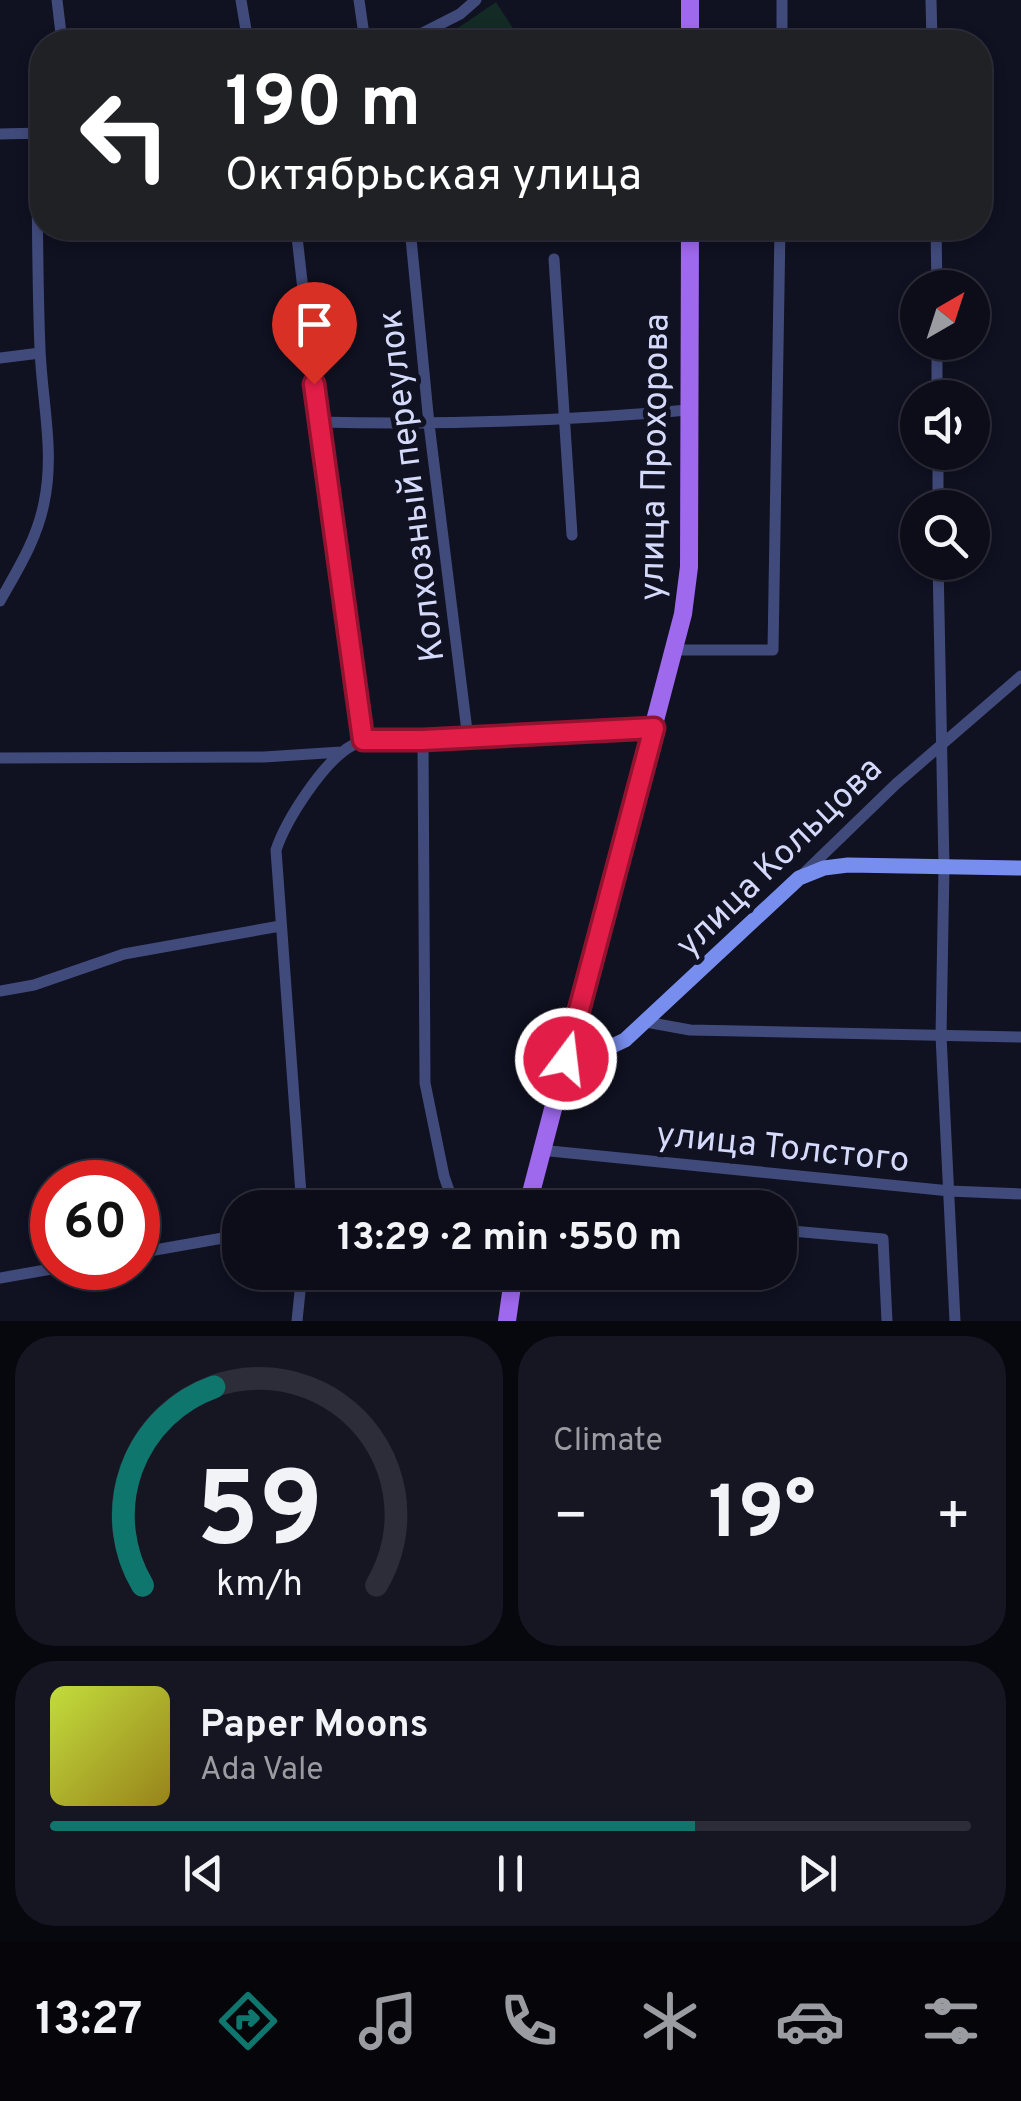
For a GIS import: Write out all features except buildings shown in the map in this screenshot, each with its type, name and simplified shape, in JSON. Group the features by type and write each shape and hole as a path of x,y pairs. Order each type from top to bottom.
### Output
{"main road":[{"path":"690,0 690,30"},
{"name":"улица Прохорова","path":"530,1190 683,614 689,567 690,240"},
{"path":"799,878 824,868 848,865 1021,868"},
{"name":"улица Кольцова","path":"566,1059 608,1050 646,1022 799,878"},
{"path":"507,1321 511,1290"}],"street":[{"path":"57,0 61,30"},
{"path":"241,0 246,30"},
{"path":"358,0 363,30"},
{"path":"428,30 460,14 476,0"},
{"path":"782,0 782,30"},
{"path":"931,0 932,30"},
{"path":"0,134 30,133"},
{"path":"0,601 30,546 49,478 40,352 39,240"},
{"path":"297,240 318,422 363,740"},
{"name":"Колхозный переулок","path":"411,240 429,424 468,738"},
{"path":"674,650 773,650 780,240"},
{"path":"936,240 937,270"},
{"path":"554,259 572,535"},
{"path":"0,358 40,352"},
{"path":"318,422 565,421 688,410"},
{"path":"938,580 944,867 941,1036 954,1321"},
{"name":"улица Кольцова","path":"799,878 848,828 1021,676"},
{"path":"301,1190 276,864 281,837 293,815 341,752 363,740 654,728"},
{"path":"423,740 424,1083 449,1190"},
{"path":"0,758 264,757 341,752"},
{"path":"0,992 34,985 124,954 280,926"},
{"path":"646,1022 690,1030 1021,1037"},
{"name":"улица Толстого","path":"540,1150 950,1191 1021,1194"},
{"path":"797,1232 882,1240 887,1321"},
{"path":"160,1249 222,1238"},
{"path":"0,1278 30,1273"},
{"path":"297,1321 300,1290"}],"green space":[{"path":"496,2 514,30 455,30"}],"route":[{"path":"314,384 363,740 654,728 566,1059"}]}
